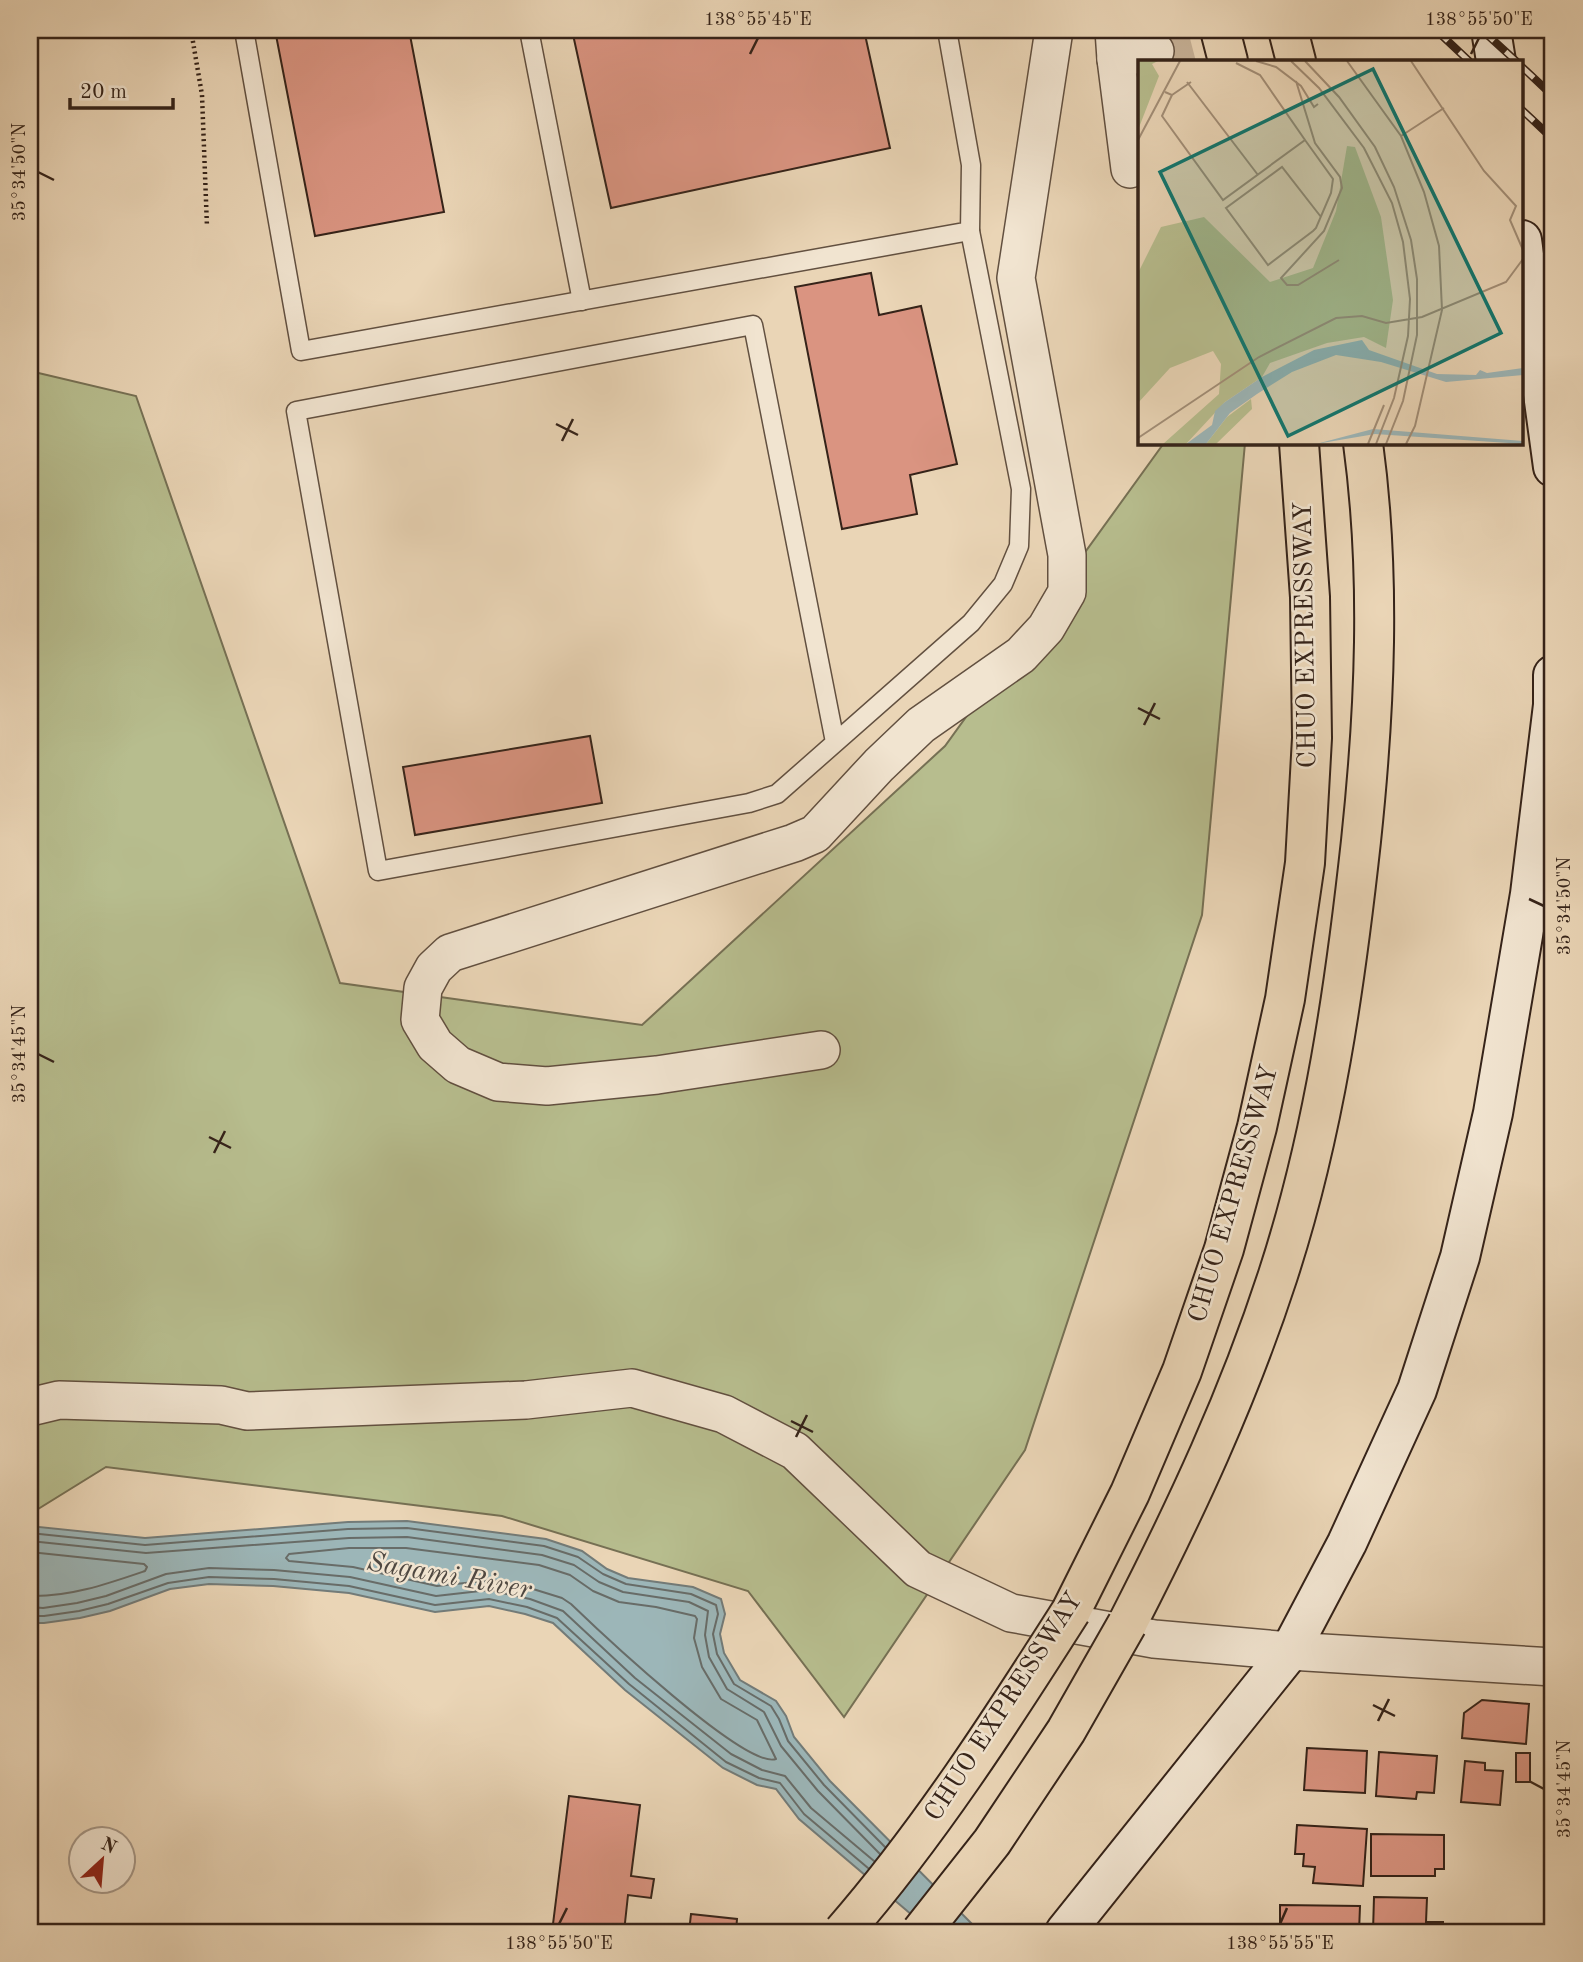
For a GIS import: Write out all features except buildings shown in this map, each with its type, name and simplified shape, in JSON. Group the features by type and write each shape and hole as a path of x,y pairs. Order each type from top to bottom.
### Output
{"highway":[{"path":"1220,30 1228,60"},
{"path":"1287,30 1296,60"},
{"name":"CHUO EXPRESSWAY","path":"843,1932 938,1811 1071,1611 1130,1493 1182,1371 1224,1249 1257,1127 1285,999 1305,863 1312,738 1310,597 1299,444"},
{"path":"921,1932 992,1842 1066,1731 1128,1624 1185,1511 1236,1394 1279,1273 1320,1115 1337,1027 1355,899 1368,773 1375,629 1363,444"}],"street":[{"path":"821,1050 643,1077 547,1086 498,1082 458,1065 435,1045 420,1020 423,988 434,968 450,953 794,844 815,834 879,765 921,725 1021,655 1046,628 1067,592 1068,555 1016,278 1055,30"},
{"path":"1491,30 1496,60"},
{"path":"1130,169 1115,45 1155,51"},
{"path":"1524,255 1553,467"},
{"path":"1065,1932 1290,1651 1347,1543 1418,1390 1460,1257 1493,1113 1530,894 1553,705 1553,674"},
{"path":"30,1407 59,1400 221,1405 247,1411 526,1400 632,1388 724,1414 795,1451 918,1569 1011,1613 1154,1639 1290,1651 1553,1667"}],"lane":[{"path":"244,30 301,351 970,231"},
{"path":"529,30 582,301"},
{"path":"835,742 753,325 296,411 378,871 749,803 777,794 971,622 1003,584 1018,546 1021,489 970,231 971,164 947,30"}],"path":[{"path":"191,30 202,95 207,227"}],"green space":[{"path":"30,371 136,396 340,983 642,1025 945,746 1163,444 1245,444 1202,915 1025,1450 844,1717 748,1591 502,1516 106,1467 30,1514"}],"water":[{"name":"Sagami River","path":"407,1521 546,1539 582,1551 607,1569 628,1578 693,1587 721,1599 725,1614 720,1634 724,1653 740,1680 776,1701 786,1716 794,1737 830,1781 980,1932 932,1932 799,1819 776,1789 757,1785 723,1768 625,1690 553,1623 489,1606 435,1612 349,1593 273,1586 209,1584 170,1589 110,1611 80,1618 30,1623 30,1526 145,1538 348,1522"}],"tunnel":[{"path":"1155,51 1236,30"}],"railway":[{"path":"1436,30 1468,60"},
{"path":"1482,30 1515,60"},
{"path":"1524,69 1553,96"},
{"path":"1524,112 1553,139"}]}
